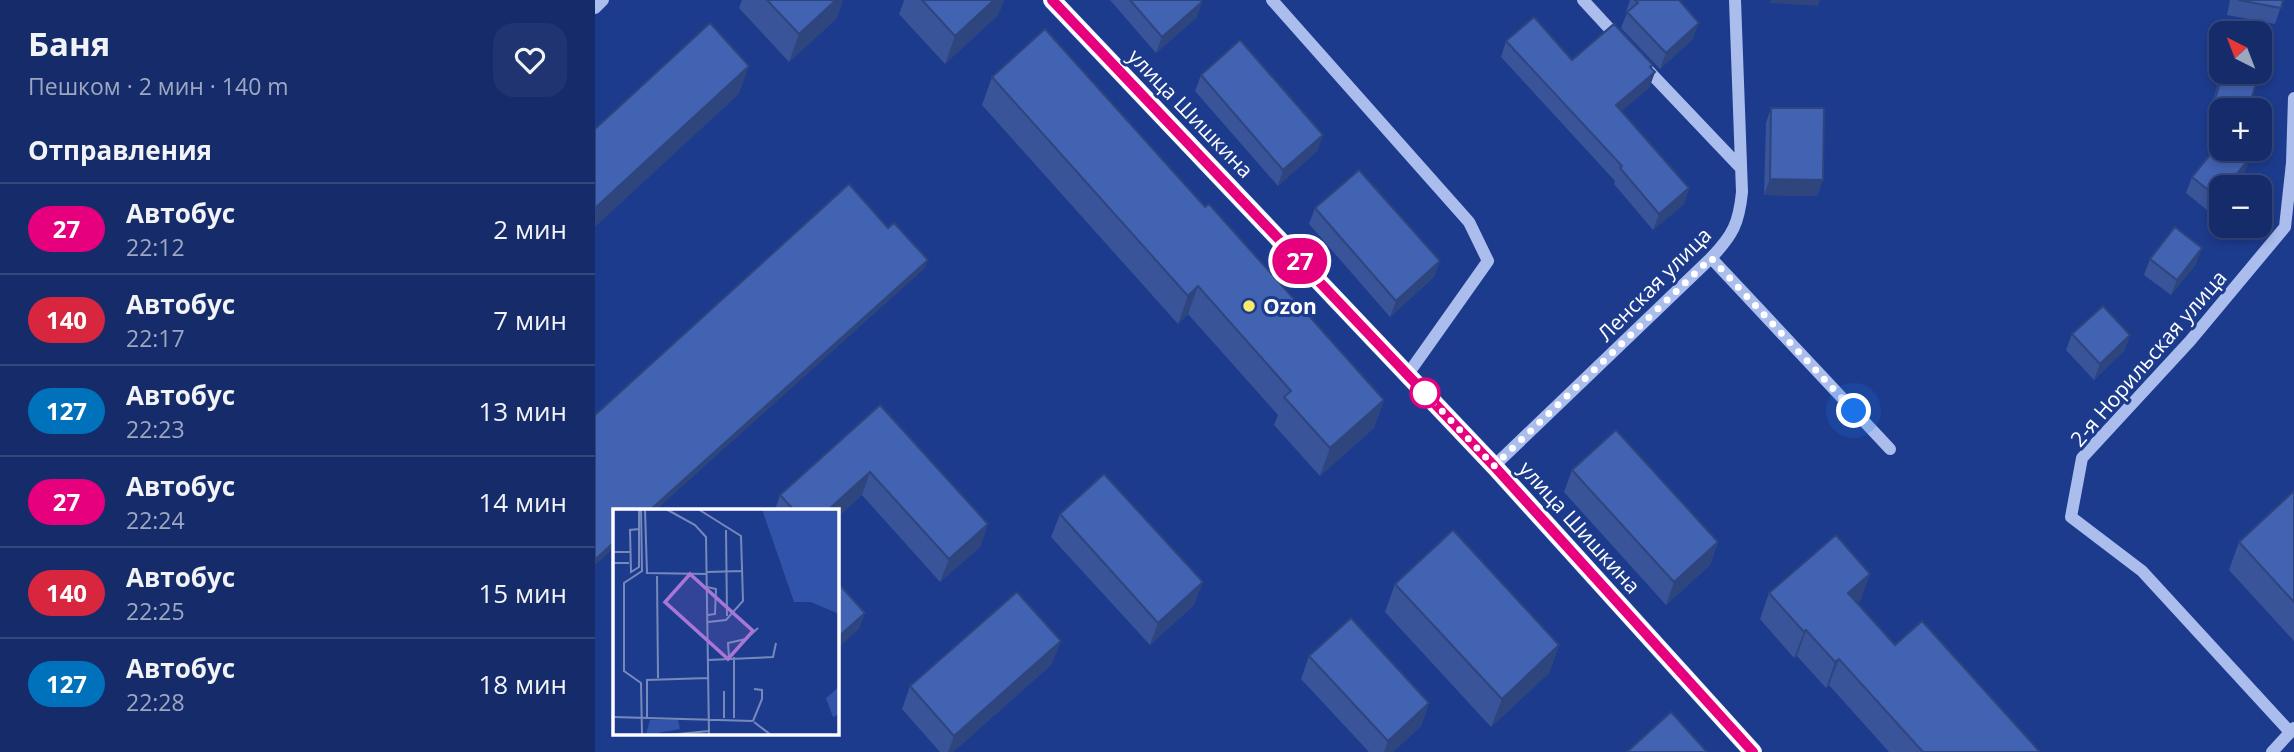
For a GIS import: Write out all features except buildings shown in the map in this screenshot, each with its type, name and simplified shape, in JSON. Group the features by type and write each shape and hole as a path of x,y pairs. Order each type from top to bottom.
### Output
{"main road":[{"name":"улица Шишкина","path":"1052,0 1494,466 1753,752"}],"street":[{"path":"595,8 603,0"},
{"path":"1272,0 1469,222 1488,261 1408,374"},
{"path":"1583,0 1739,166"},
{"name":"Ленская улица","path":"1494,466 1711,258 1734,231 1742,192 1735,0"},
{"name":"2-я Норильская улица","path":"2292,730 2142,571 2071,517 2082,458 2190,341 2285,227 2292,163 2294,98"},
{"path":"1711,258 1890,449"},
{"path":"2272,752 2292,730"}],"bus line":[{"name":"27","path":"1052,0 1494,466 1753,752"}],"place":[{"name":"Ozon","path":"1249,306"}],"route":[{"path":"1425,393 1494,466 1711,258 1854,411"}]}
